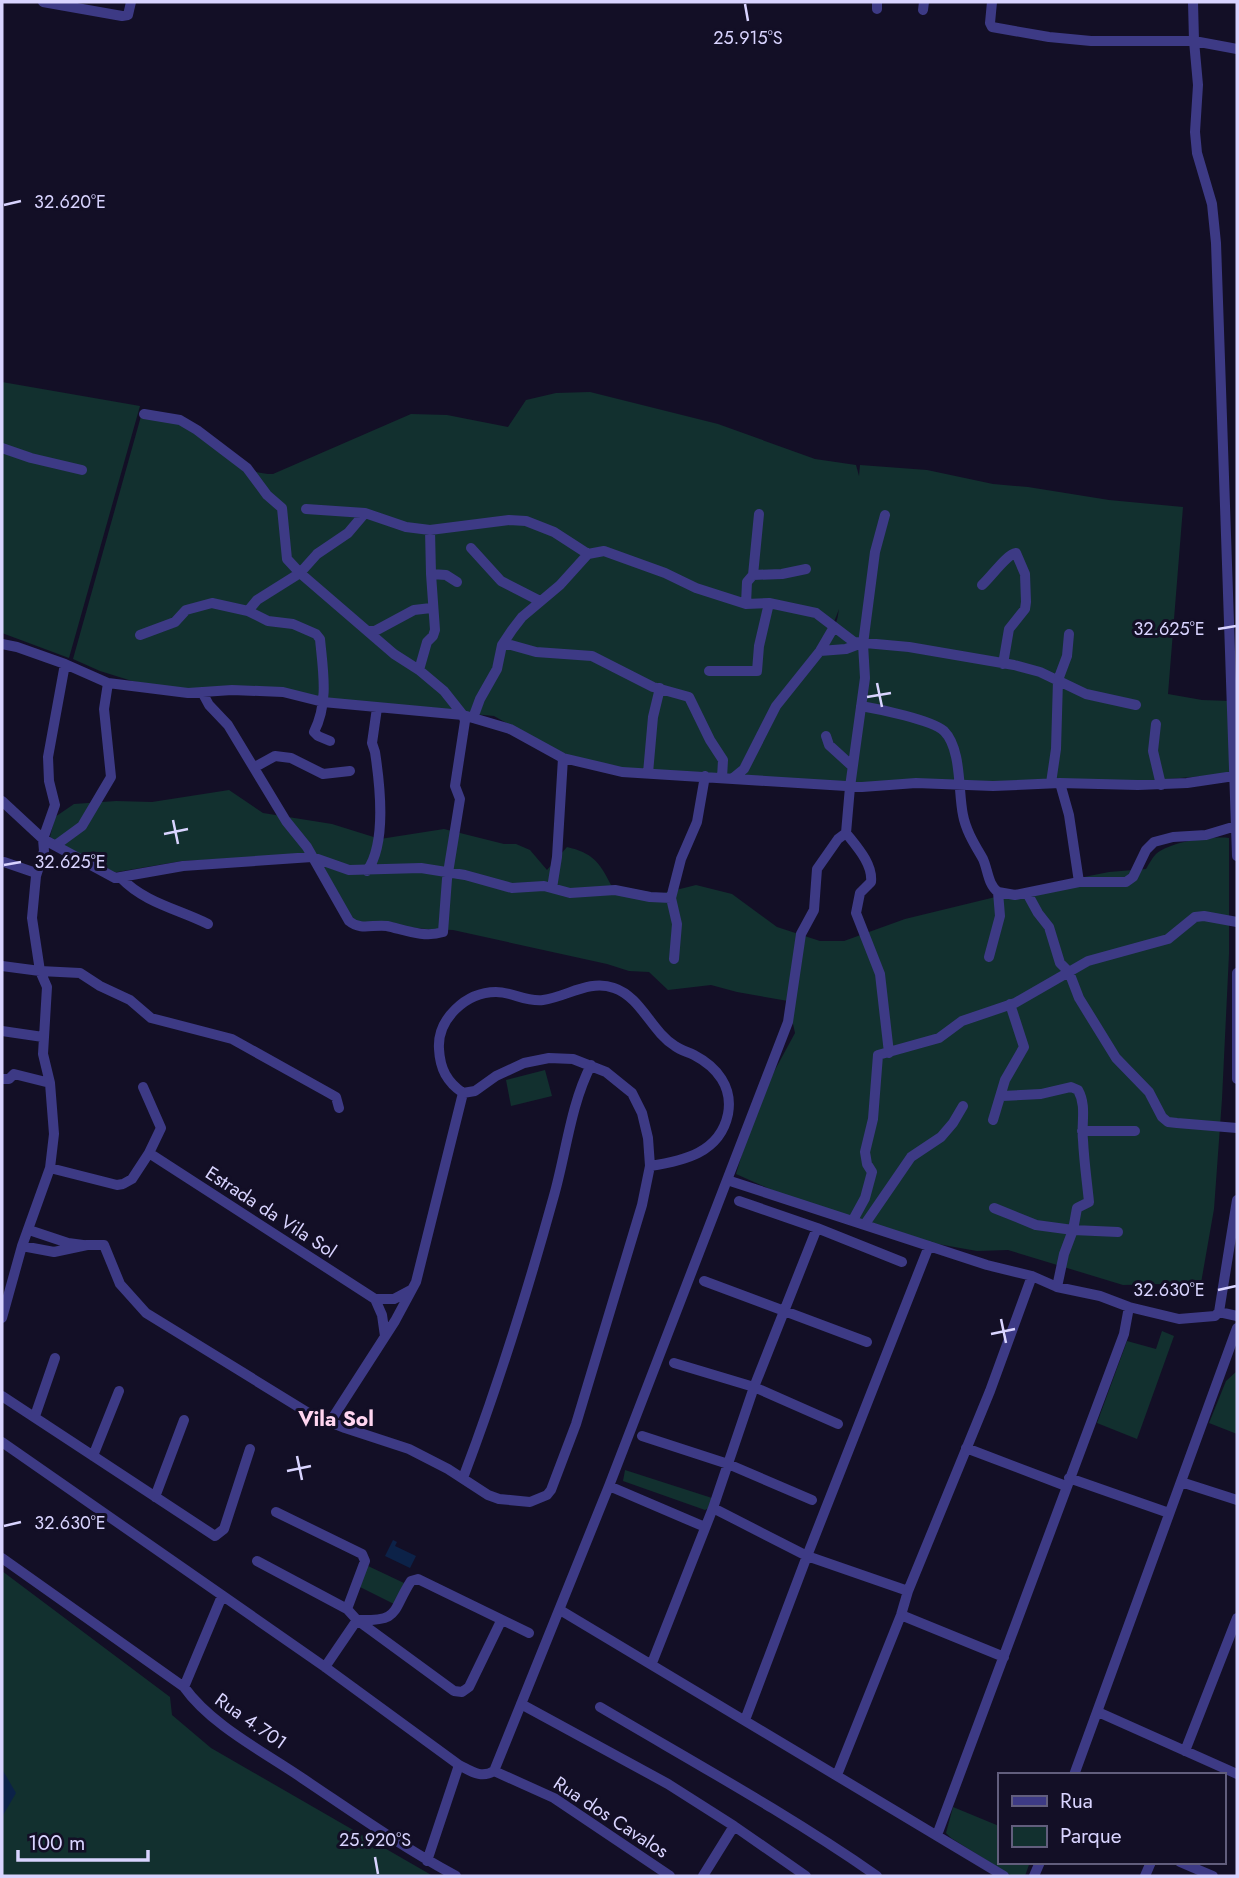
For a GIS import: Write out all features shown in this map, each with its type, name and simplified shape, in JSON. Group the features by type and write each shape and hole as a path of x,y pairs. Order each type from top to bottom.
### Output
{"street":[{"path":"43,2 122,16 128,15 131,2"},
{"path":"992,2 992,27 1091,41 1194,41 1237,48"},
{"path":"1193,2 1198,85 1196,142 1212,204 1216,243 1237,856"},
{"path":"144,414 180,420 247,468 267,495 282,508 288,559 300,573 394,654 444,691 468,716"},
{"path":"2,447 31,458 82,470"},
{"path":"306,509 365,513 406,527 430,530 509,520 526,521 554,532 589,554"},
{"path":"248,611 257,600 300,573 317,554 348,533 365,513"},
{"path":"746,604 747,582 753,575 759,514"},
{"path":"886,516 875,552 861,644 865,678 852,766 846,833 859,850 871,874 871,882 860,893 856,913 880,974 888,1053"},
{"path":"419,670 427,642 435,629 431,608 430,530"},
{"path":"471,548 501,581 540,601"},
{"path":"202,692 209,705 228,725 352,924 361,927 388,926 419,934 443,932 460,799 455,786 468,716 496,669 502,645 522,617 589,554 604,551 619,555 696,588 746,604 769,603 816,613 853,642 909,647 1040,672 1086,694 1136,705"},
{"path":"982,585 998,571 1009,555 1016,552 1025,574 1026,602 1025,609 1009,629 1003,664"},
{"path":"753,575 782,574 806,569"},
{"path":"430,574 453,577 457,582"},
{"path":"140,635 175,622 186,610 220,603 248,611 268,621 293,624 319,636 325,686 324,702 314,732 330,741"},
{"path":"709,671 757,671 759,646 769,603"},
{"path":"370,631 375,631 414,610 431,608"},
{"path":"733,778 744,769 776,706 820,651 834,627"},
{"path":"1069,634 1067,656 1058,680 1055,783 1069,816 1079,882"},
{"path":"2,644 65,664 108,683 171,691 283,692 324,702 468,716 510,729 563,758 622,772 850,787 916,783 993,786 1055,783 1161,785 1234,776"},
{"path":"820,651 846,649 861,644"},
{"path":"502,645 536,652 592,656 642,682 689,697 723,760 722,778"},
{"path":"2,1318 22,1246 50,1168 54,1120 50,1083 43,1054 47,987 40,971 32,918 36,873 44,851 43,839 55,805 49,781 48,757 65,664"},
{"path":"56,845 82,826 111,777 104,709 108,683"},
{"path":"648,773 653,717 660,688"},
{"path":"861,706 895,712 942,730 952,750 960,783 964,820 985,863 993,889 998,892 1027,893 1079,882 1126,882 1133,877 1146,850 1154,842 1173,837 1206,835 1236,826"},
{"path":"367,871 374,860 382,812 372,743 377,708"},
{"path":"1156,724 1152,741 1161,785"},
{"path":"826,736 829,745 852,766"},
{"path":"255,767 275,756 291,758 323,774 350,771"},
{"path":"552,888 563,758"},
{"path":"674,958 677,924 671,898 681,859 697,821 705,776"},
{"path":"2,801 43,839 109,876 121,878 183,866 312,858 349,870 421,867 512,888 544,886 570,893 615,890 671,898"},
{"path":"494,1770 609,1486 788,1022 800,934 814,910 817,869 838,839 846,833"},
{"path":"4,862 36,873"},
{"path":"121,878 133,891 208,924"},
{"path":"989,957 1000,916 998,892"},
{"path":"1027,893 1049,927 1060,963 1069,972 1079,998 1116,1058 1149,1092 1162,1117 1168,1122 1237,1128"},
{"path":"853,1220 865,1198 872,1172 865,1152 873,1119 878,1055 933,1040 962,1021 1010,1004 1105,955 1168,940 1195,917 1237,922"},
{"path":"2,966 80,972 100,986 130,1000 151,1018 232,1040 336,1097 339,1108"},
{"path":"1237,973 1237,1079"},
{"path":"22,1246 54,1252 101,1244 108,1248 120,1284 146,1312 310,1414 409,1449 463,1478 488,1495 516,1502 538,1500 551,1490 576,1424 642,1205 650,1166 648,1138 642,1113 632,1093 606,1072 573,1059 549,1058 524,1063 496,1076 475,1091 463,1093 446,1079 439,1056 438,1040 444,1022 459,1006 476,995 497,992 540,1000 597,985 613,987 627,994 658,1032 675,1046 712,1066 723,1079 728,1095 728,1114 722,1130 712,1144 696,1155 678,1162 650,1166"},
{"path":"993,1120 1005,1080 1024,1047 1010,1004"},
{"path":"2,1031 43,1037"},
{"path":"463,1478 488,1415 524,1303 554,1195 576,1101 591,1065"},
{"path":"2,1079 9,1079 14,1074 50,1083"},
{"path":"50,1168 117,1185 132,1179 161,1128 143,1087"},
{"path":"1002,1096 1041,1094 1075,1088 1083,1104 1082,1131 1089,1202 1077,1208 1073,1230 1063,1254 1057,1287"},
{"path":"330,1422 385,1338 412,1289 422,1262 463,1093"},
{"path":"865,1224 911,1157 941,1136 963,1106"},
{"path":"1082,1131 1135,1131"},
{"name":"Estrada da Vila Sol","path":"149,1153 375,1299"},
{"path":"727,1180 987,1265 1032,1276 1057,1287 1100,1296 1129,1307 1179,1319 1215,1315 1219,1312 1237,1316"},
{"path":"1219,1312 1237,1200"},
{"path":"739,1201 902,1262"},
{"path":"994,1208 1036,1225 1118,1232"},
{"path":"652,1663 705,1527 754,1387 817,1228"},
{"path":"29,1230 87,1245"},
{"path":"745,1720 929,1246"},
{"path":"837,1775 1032,1276"},
{"path":"704,1281 867,1342"},
{"path":"385,1338 384,1321 375,1299 394,1299 412,1289"},
{"path":"937,1835 1124,1334 1129,1307"},
{"path":"1075,1773 1237,1328"},
{"path":"35,1416 55,1358"},
{"path":"674,1363 754,1387 838,1424"},
{"path":"93,1456 119,1391"},
{"path":"2,1396 212,1535 218,1535 224,1529 250,1449"},
{"path":"155,1497 184,1420"},
{"path":"642,1436 728,1464 812,1500"},
{"path":"2,1442 325,1667 459,1765 427,1861"},
{"path":"966,1448 1168,1513"},
{"path":"1181,1482 1237,1500"},
{"path":"609,1486 705,1527"},
{"path":"712,1508 807,1556 908,1591"},
{"path":"276,1512 363,1556 365,1561 347,1609"},
{"name":"Rua 4.701","path":"2,1558 184,1687 202,1709 245,1740 379,1831 456,1876"},
{"path":"257,1561 347,1609 435,1678 460,1692 469,1687 502,1620"},
{"path":"358,1620 383,1620 391,1617 411,1581 418,1579 529,1633"},
{"path":"184,1687 222,1596"},
{"path":"560,1610 1004,1876"},
{"path":"901,1615 1004,1657"},
{"path":"1185,1751 1237,1618"},
{"path":"325,1667 358,1620"},
{"path":"521,1704 668,1784 806,1876"},
{"path":"600,1707 690,1758 877,1876"},
{"path":"1098,1712 1237,1774"},
{"name":"Rua dos Cavalos","path":"459,1765 476,1774 489,1774 494,1770 554,1798 670,1876"},
{"path":"703,1876 734,1826"},
{"path":"1185,1864 1213,1876"}],"green space":[{"path":"2,382 140,406 69,658 2,633"},
{"path":"590,392 718,424 815,459 856,465 859,476 860,465 927,470 993,484 1183,507 1168,694 1202,700 1230,701 1230,774 1142,781 980,783 743,778 767,723 829,640 839,609 826,637 769,711 733,776 625,769 565,756 494,716 349,702 285,691 235,688 177,690 132,681 73,659 143,409 187,426 249,470 273,474 411,414 447,415 508,427 526,400 556,393"},
{"path":"229,790 263,813 332,824 380,839 444,829 504,844 516,844 530,850 547,870 567,847 594,859 611,885 660,894 696,885 732,894 777,927 820,941 844,941 905,919 1049,884 1109,872 1146,869 1156,854 1171,846 1201,839 1229,838 1229,954 1222,1099 1214,1209 1201,1283 1123,1285 1008,1250 977,1251 932,1243 792,1199 736,1174 758,1101 795,1033 788,1001 711,985 668,990 649,972 629,971 453,930 353,921 331,884 318,854 182,861 111,873 50,837 55,817 74,804 152,802"},
{"path":"545,1070 552,1096 511,1106 506,1080"},
{"path":"1162,1331 1174,1336 1137,1439 1097,1423 1127,1341 1156,1349"},
{"path":"1237,1371 1237,1434 1209,1423 1226,1381"},
{"path":"625,1470 712,1498 709,1508 705,1510 623,1481"},
{"path":"368,1566 404,1583 394,1604 358,1586"},
{"path":"2,1571 170,1697 172,1715 211,1748 433,1876 2,1876"},
{"path":"953,1807 998,1826 998,1864 1029,1864 1025,1876 1012,1876 946,1833"}],"water":[{"path":"393,1540 397,1542 395,1546 416,1556 410,1568 385,1556"},
{"path":"2,1769 16,1793 2,1817 4,1796"}],"district":[{"name":"Vila Sol","path":"336,1419"}]}
